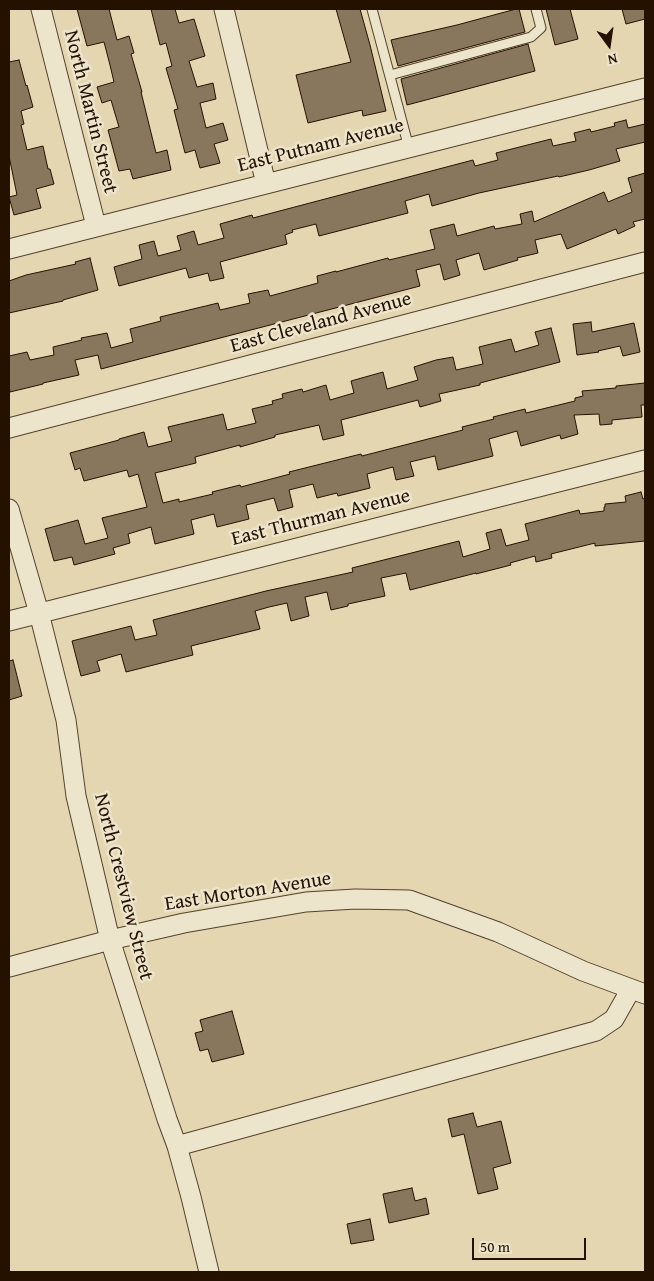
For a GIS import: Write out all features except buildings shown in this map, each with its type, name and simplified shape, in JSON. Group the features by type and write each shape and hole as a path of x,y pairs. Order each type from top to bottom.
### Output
{"street":[{"name":"North Martin Street","path":"41,9 96,226"},
{"path":"224,9 266,184"},
{"name":"East Putnam Avenue","path":"9,249 645,88"},
{"name":"East Cleveland Avenue","path":"9,428 645,262"},
{"name":"East Thurman Avenue","path":"9,621 645,460"},
{"name":"North Crestview Street","path":"9,509 39,613 66,720 76,796 110,940 177,1146 209,1272"},
{"name":"East Morton Avenue","path":"9,966 184,923 306,902 355,899 409,900 498,932 583,971 638,992 614,1019 596,1031 177,1146"}],"lane":[{"path":"372,9 409,148"},
{"path":"390,75 532,37 541,28 536,9"}]}
